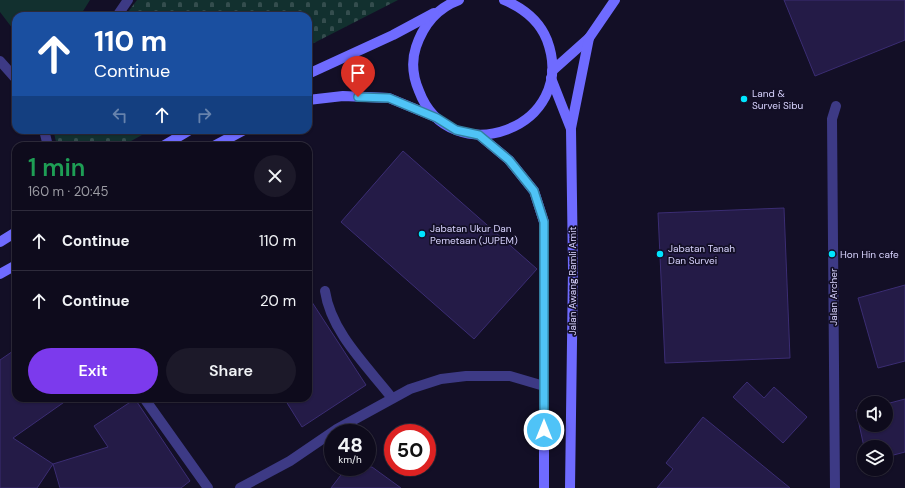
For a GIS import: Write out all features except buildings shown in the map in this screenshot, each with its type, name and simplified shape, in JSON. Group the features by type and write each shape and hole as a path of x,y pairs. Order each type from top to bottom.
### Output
{"main road":[{"path":"312,100 343,96 389,98 437,118 456,130 479,135 499,134 518,126 533,114 545,97 551,74 551,51 544,33 532,17 517,5 504,0"},
{"path":"551,74 589,38 615,0"},
{"path":"312,72 393,35 456,1"},
{"path":"437,118 422,100 414,79 413,56 420,34 434,15 456,1"},
{"path":"571,129 589,38"},
{"name":"Jalan Awang Ramli Amit","path":"551,74 571,129 573,270 570,488"},
{"path":"170,142 183,134"},
{"path":"222,142 236,134"},
{"path":"479,135 509,160 534,191 544,222 544,488"},
{"path":"0,242 12,234"},
{"path":"0,274 12,267"}],"street":[{"path":"119,12 128,0"},
{"path":"0,61 12,74"},
{"name":"Jalan Archer","path":"835,488 832,119 836,106"},
{"path":"325,291 328,308 335,322 392,398"},
{"path":"240,488 290,461 337,429 410,389 441,379 466,376 510,376 544,386"},
{"path":"147,402 208,488"}],"green space":[{"path":"0,0 90,0 82,12 12,12 12,28 0,12"},
{"path":"137,0 398,0 312,44 312,12 128,12"},
{"path":"54,134 144,134 129,142 56,142"}],"place":[{"name":"Land & Survei Sibu","path":"744,99"},
{"name":"Jabatan Ukur Dan Pemetaan (JUPEM)","path":"422,234"},
{"name":"Jabatan Tanah Dan Survei","path":"660,254"},
{"name":"Hon Hin cafe","path":"832,254"}],"route":[{"path":"358,97 389,98 437,118 456,130 479,135 509,160 534,191 544,222 544,430"}]}
